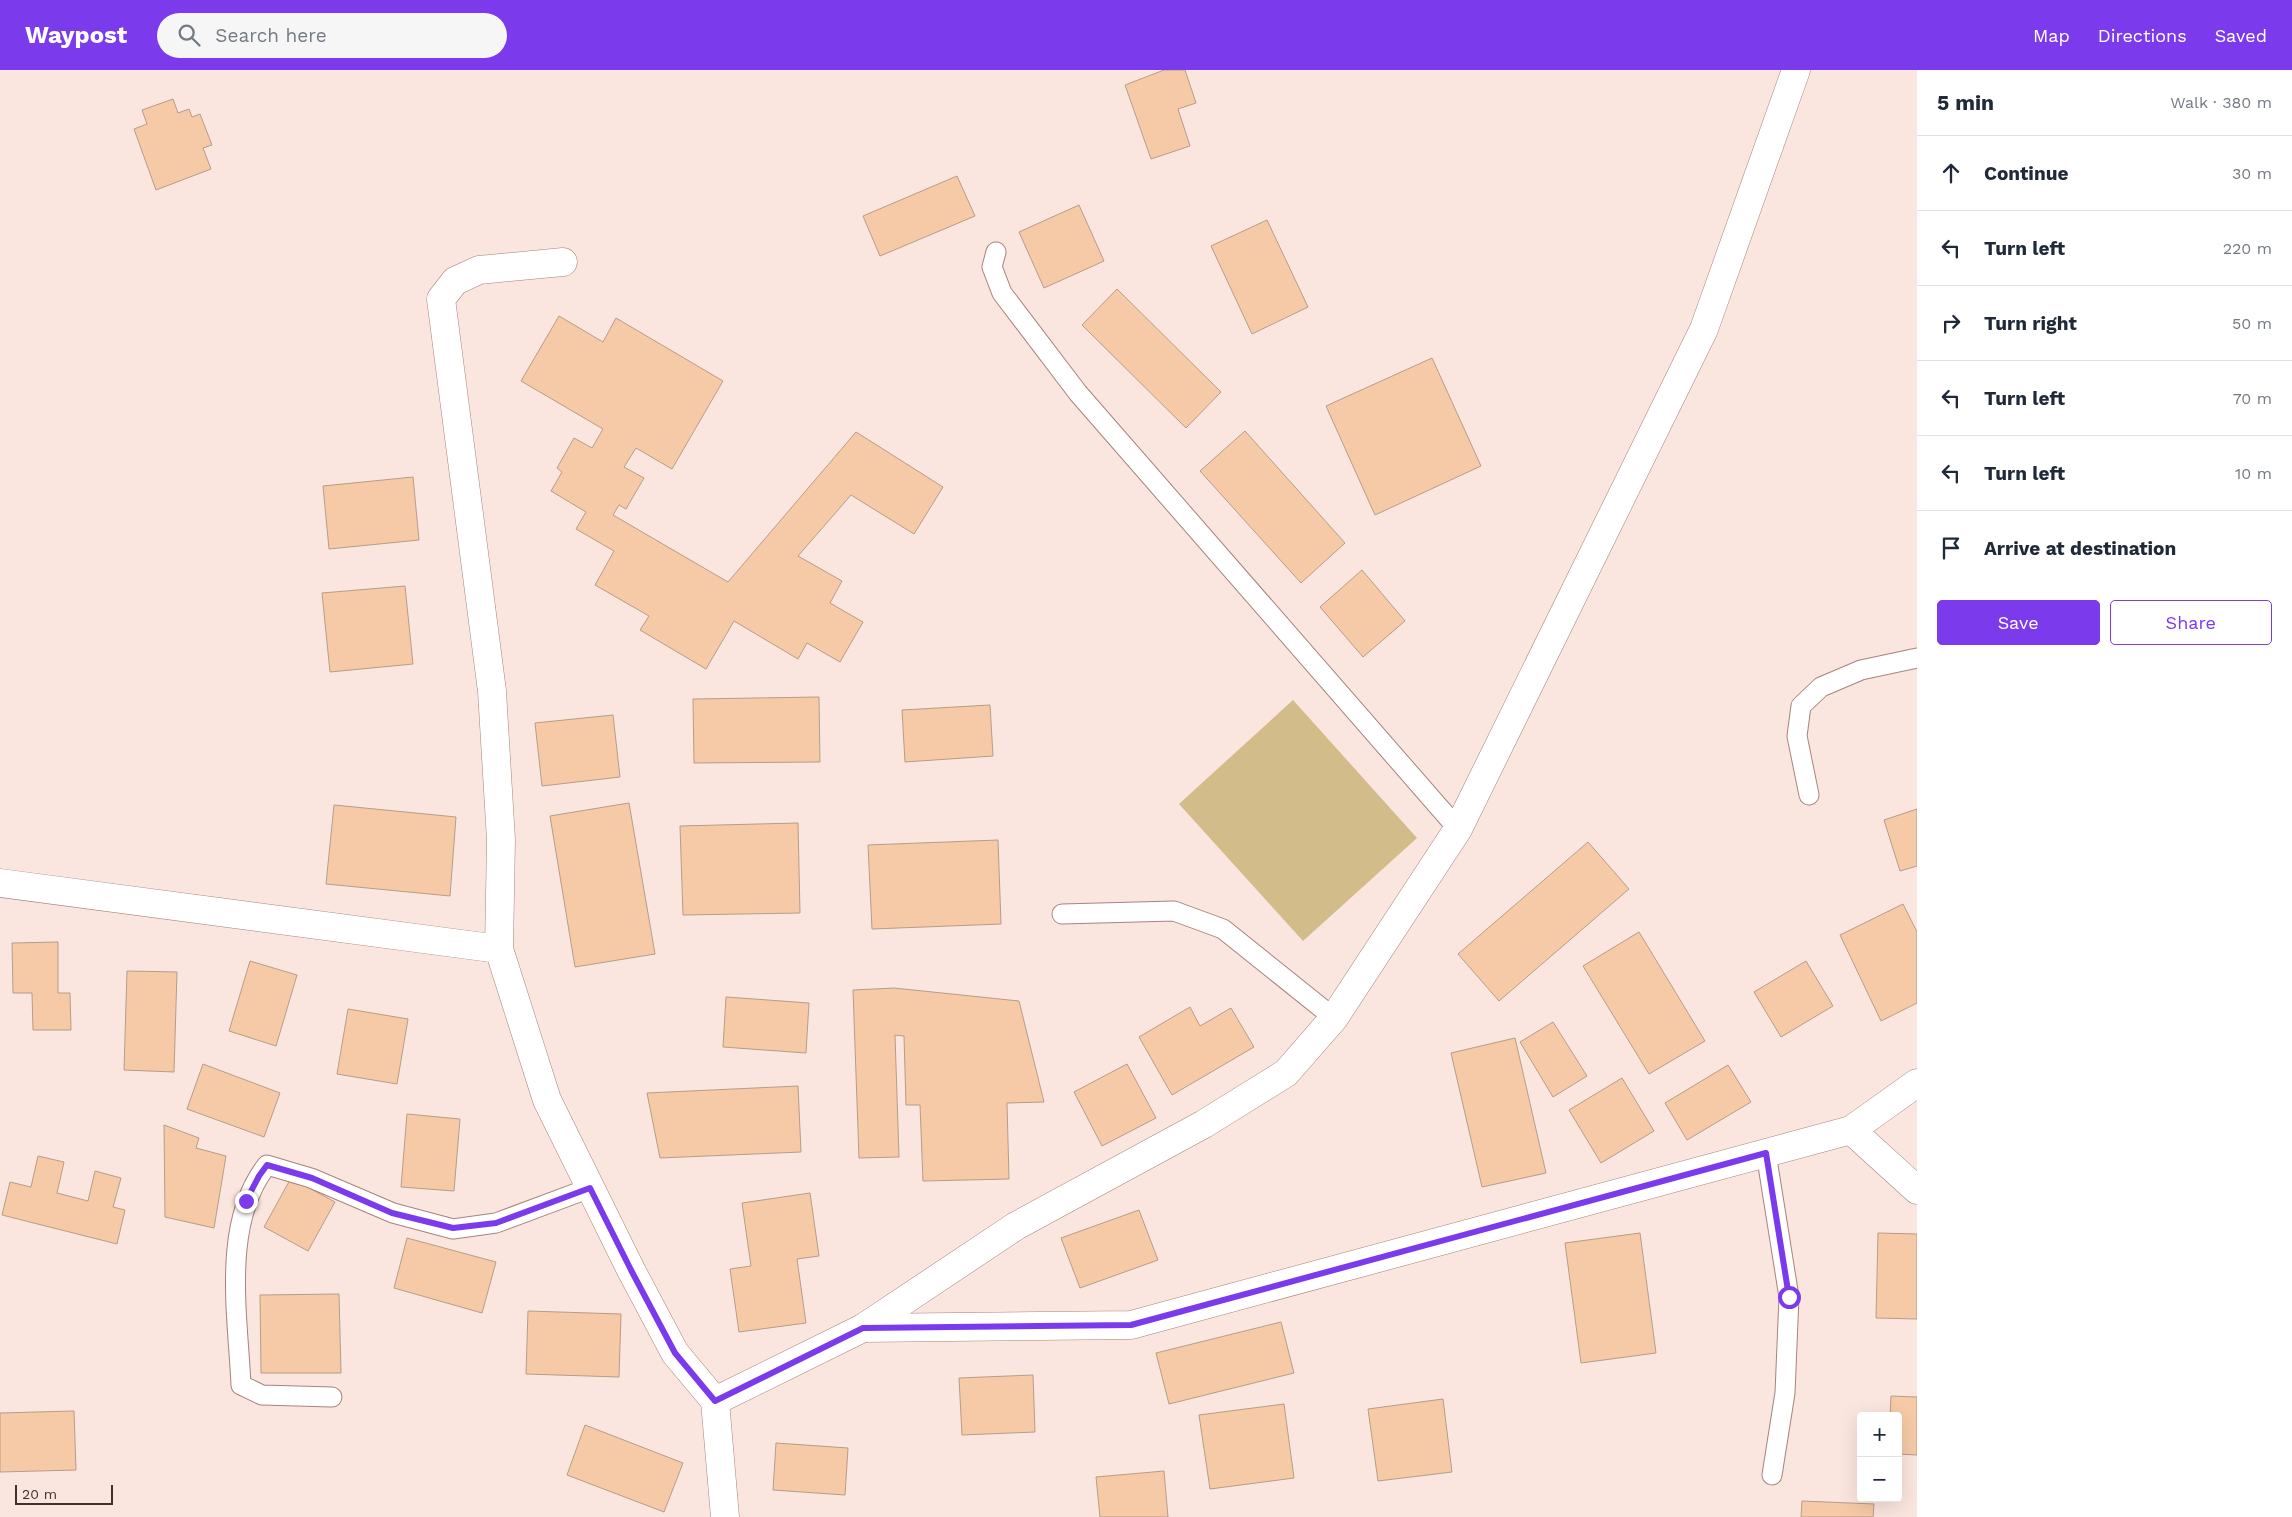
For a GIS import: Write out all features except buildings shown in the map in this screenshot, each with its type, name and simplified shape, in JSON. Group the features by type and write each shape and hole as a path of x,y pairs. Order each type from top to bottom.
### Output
{"street":[{"path":"715,1401 863,1328 1016,1226 1204,1124 1286,1073 1334,1018 1458,829 1704,329 1796,70"},
{"path":"562,262 478,270 455,281 441,299 492,690 501,840 499,949 547,1100 631,1270 675,1353 715,1401 725,1517"},
{"path":"0,883 499,949"},
{"path":"863,1328 1131,1325 1852,1130 1917,1084"},
{"path":"1852,1130 1917,1190"}],"lane":[{"path":"996,252 992,266 1002,294 1078,392 1458,829"},
{"path":"1809,795 1797,736 1802,706 1820,687 1861,670 1917,658"},
{"path":"1062,914 1174,911 1223,929 1334,1018"},
{"path":"1766,1153 1789,1297 1785,1393 1772,1475"},
{"path":"332,1397 262,1395 241,1385 235,1265 246,1201 267,1165 312,1178 392,1213 453,1228 496,1223 590,1188"}],"shaded area":[{"path":"1293,700 1417,838 1303,941 1179,804"}],"route":[{"path":"246,1201 267,1165 312,1178 392,1213 453,1228 496,1223 590,1188 675,1353 715,1401 863,1328 1131,1325 1766,1153 1789,1297"}]}
